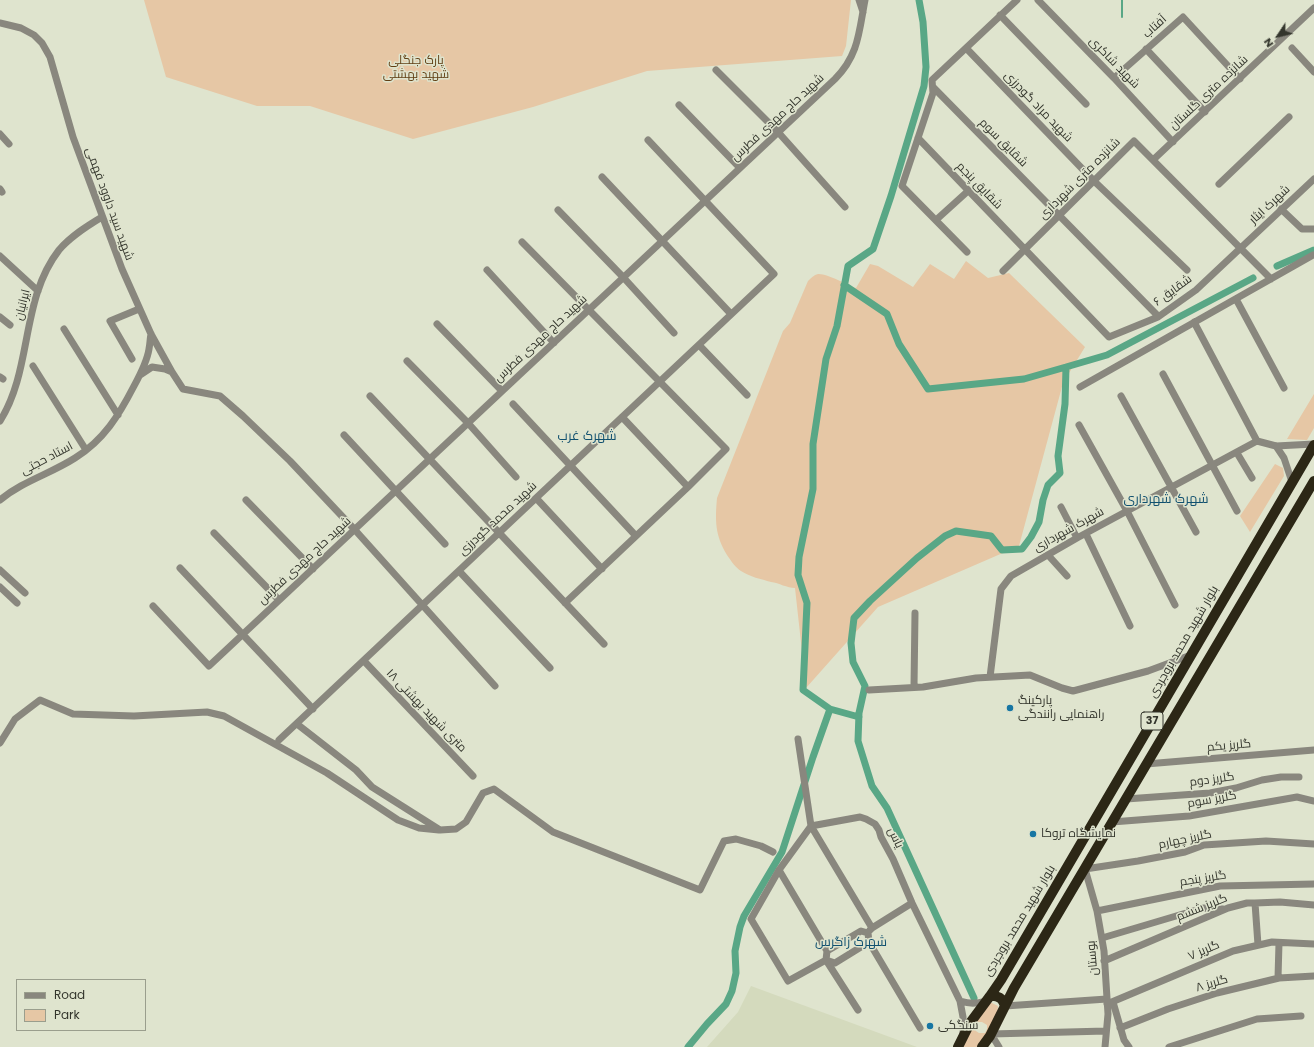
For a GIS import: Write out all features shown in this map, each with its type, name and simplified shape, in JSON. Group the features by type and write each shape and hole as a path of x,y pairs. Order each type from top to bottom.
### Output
{"highway":[{"name":"بلوار شهید محمد بروجردی","path":"988,998 1001,980 1314,445"},
{"name":"37","path":"982,1047 991,1034 1014,988 1314,481"},
{"path":"988,998 994,995 999,996 1003,1000 1005,1006"},
{"name":"37","path":"958,1047 970,1023 988,998"}],"street":[{"path":"859,0 863,13"},
{"name":"شهید حاج مهدی فطرس","path":"153,606 209,666 835,79 848,63 857,43 865,0"},
{"path":"967,252 902,186 933,93 932,80 1017,0"},
{"name":"شهید شاکری","path":"1038,0 1114,78 1173,142"},
{"name":"شانزده متری گلستان","path":"1153,160 1314,8"},
{"path":"1000,16 1086,104"},
{"name":"آفتاب","path":"1114,78 1183,17 1240,79"},
{"name":"شهید سید داوود فهمی","path":"0,23 21,28 34,35 42,43 50,57 73,137 122,269 151,334 183,389 220,396 290,461 354,530"},
{"name":"شهید مراد گودرزی","path":"966,48 1094,181 1187,270"},
{"path":"1292,48 1314,72"},
{"path":"1146,50 1205,112"},
{"path":"716,70 778,132 845,207"},
{"name":"شقایق سوم","path":"932,87 1158,316"},
{"path":"679,105 740,168"},
{"path":"1219,184 1289,117"},
{"path":"0,134 9,144"},
{"name":"شقایق پنجم","path":"918,138 1109,337"},
{"path":"648,140 705,201"},
{"name":"شانزده متری شهرداری","path":"1003,271 1134,141 1271,279"},
{"path":"602,176 731,314"},
{"name":"شهرک ایثار","path":"1240,247 1314,179"},
{"path":"936,220 968,190"},
{"name":"شهید محمد گودرزی","path":"279,740 774,274 705,201"},
{"path":"1281,209 1302,229 1314,228"},
{"path":"558,210 674,333"},
{"name":"ایرانیان","path":"0,421 14,392 41,280 60,249 79,232 102,217"},
{"path":"522,242 726,449 565,603"},
{"name":"شقایق ۶","path":"1109,337 1158,316 1196,290 1240,247"},
{"path":"1080,387 1313,255"},
{"path":"0,256 38,291"},
{"path":"487,270 554,343"},
{"path":"1236,299 1284,388"},
{"path":"132,359 110,321 139,309"},
{"path":"0,317 10,326"},
{"path":"1194,322 1257,441 1276,446 1314,445"},
{"path":"437,324 502,391"},
{"path":"64,329 118,415"},
{"name":"استاد حجتی","path":"0,500 22,485 75,458 86,450 111,425 140,375 149,350 151,334"},
{"path":"699,345 747,396"},
{"path":"406,361 468,423 516,477"},
{"path":"33,366 86,450"},
{"path":"140,375 152,367 165,369 172,372"},
{"path":"1163,374 1237,511"},
{"path":"370,396 604,644"},
{"path":"1121,396 1196,532"},
{"path":"513,404 636,536"},
{"path":"622,417 688,487"},
{"path":"1079,425 1127,511 1175,605"},
{"path":"344,434 445,544"},
{"name":"شهرک شهرداری","path":"990,677 1000,588 1011,576 1077,538 1257,441"},
{"path":"1276,446 1284,458 1292,482"},
{"path":"1237,453 1252,478"},
{"path":"536,498 602,568"},
{"path":"246,500 313,569"},
{"path":"1060,507 1077,538"},
{"path":"354,530 495,686"},
{"path":"214,533 279,600"},
{"path":"1086,534 1130,626"},
{"path":"1048,554 1067,576"},
{"path":"180,568 313,709"},
{"path":"0,570 25,593"},
{"path":"459,571 550,668"},
{"path":"0,586 17,602"},
{"path":"914,687 915,613"},
{"path":"869,690 914,687 976,678 1030,675 1073,691 1148,671 1191,655"},
{"name":"۱۸ متری شهید بهشتی","path":"364,661 473,776"},
{"path":"0,743 15,719 40,700 74,714 134,716 206,712 224,716 328,774 398,820 419,828 440,830 456,829 466,822 483,793 494,788 553,832 700,890 724,841 736,839 761,846 773,852"},
{"path":"297,724 351,766 372,787 440,830"},
{"path":"798,739 812,826 870,930 869,942 920,1028"},
{"name":"گلریز یکم","path":"1146,764 1314,750"},
{"name":"گلریز دوم","path":"1126,799 1210,793 1236,788 1262,780 1281,777 1299,777"},
{"name":"گلریز سوم","path":"1112,822 1189,816 1297,797 1314,800"},
{"name":"یاس","path":"812,826 860,817 866,818 875,824 960,1001 963,1017 963,1037"},
{"path":"812,826 779,870 752,919 788,981 826,960 835,962 869,942"},
{"name":"گلریز چهارم","path":"1085,869 1185,852 1204,845 1266,841 1314,844"},
{"name":"بوستان","path":"1085,869 1097,911 1102,938 1109,1001 1104,1047"},
{"path":"779,870 827,951 826,960 858,1010"},
{"name":"گلریز پنجم","path":"1097,911 1220,886 1314,884"},
{"name":"گلریز ششم","path":"1104,961 1226,910 1247,903 1280,902 1314,905"},
{"path":"827,951 861,931 870,930 912,903"},
{"path":"1255,903 1258,945"},
{"path":"1102,938 1202,908 1226,910"},
{"name":"گلریز ۷","path":"1005,1006 1109,1001 1233,951 1272,942 1314,944"},
{"path":"1278,978 1279,943"},
{"name":"گلریز ۸","path":"1120,1028 1168,1009 1217,993 1278,978 1314,976"},
{"path":"960,1001 970,1004 979,1004 988,998"},
{"path":"1109,1001 1124,1040 1129,1047"},
{"path":"1169,1047 1257,1019 1301,1016"},
{"path":"991,1034 1106,1031"},
{"path":"991,1034 999,1047"}],"shaded area":[{"path":"751,986 917,1047 707,1047 738,1012"}],"green space":[{"name":"پارک جنگلی شهید بهشتی","path":"144,0 851,0 846,46 842,56 647,71 533,107 413,139 310,106 257,106 166,77"},
{"path":"966,261 988,278 1009,273 1085,347 1063,383 1019,546 878,607 806,688 795,588 752,576 737,568 723,548 718,534 716,521 717,498 783,331 790,323 810,279 817,274 822,274 856,288 870,264 878,266 913,287 930,264 954,279"},
{"path":"1314,394 1314,428 1307,440 1287,439"},
{"path":"1275,464 1283,468 1284,476 1250,532 1240,516"},
{"path":"990,1003 998,1006 997,1016 978,1047 963,1047 967,1035","holes":["978,1022 982,1022 987,1025 985,1033 979,1033 976,1031 975,1027"]}],"waterway":[{"path":"688,1047 726,1004 732,991 736,973 735,951 740,927 744,916 782,852 830,709 803,690 807,603 798,575 799,557 813,489 813,444 826,359 837,326 848,266 873,249 891,196 924,86 926,67 923,22 919,0"},
{"path":"1122,0 1122,17"},
{"path":"1277,266 1314,250"},
{"path":"974,998 887,808 872,786 858,741 859,713 865,686 853,662 851,643 854,618 870,601 917,558 945,536 956,531 991,536 1002,550 1022,549 1031,537 1039,522 1043,500 1048,485 1060,473 1058,456 1065,404 1066,367 1107,355 1253,278"},
{"path":"844,285 887,314 899,344 928,389 1024,379 1066,367"},
{"path":"830,709 859,717"}],"place":[{"name":"پارکینگ راهنمایی رانندگی","path":"1010,708"},
{"name":"نمایشگاه تروکا","path":"1033,834"},
{"name":"سنگکی","path":"930,1026"}],"district":[{"name":"شهرک غرب","path":"587,437"},
{"name":"شهرک شهرداری","path":"1166,500"},
{"name":"شهرک زاگرس","path":"851,943"}]}
